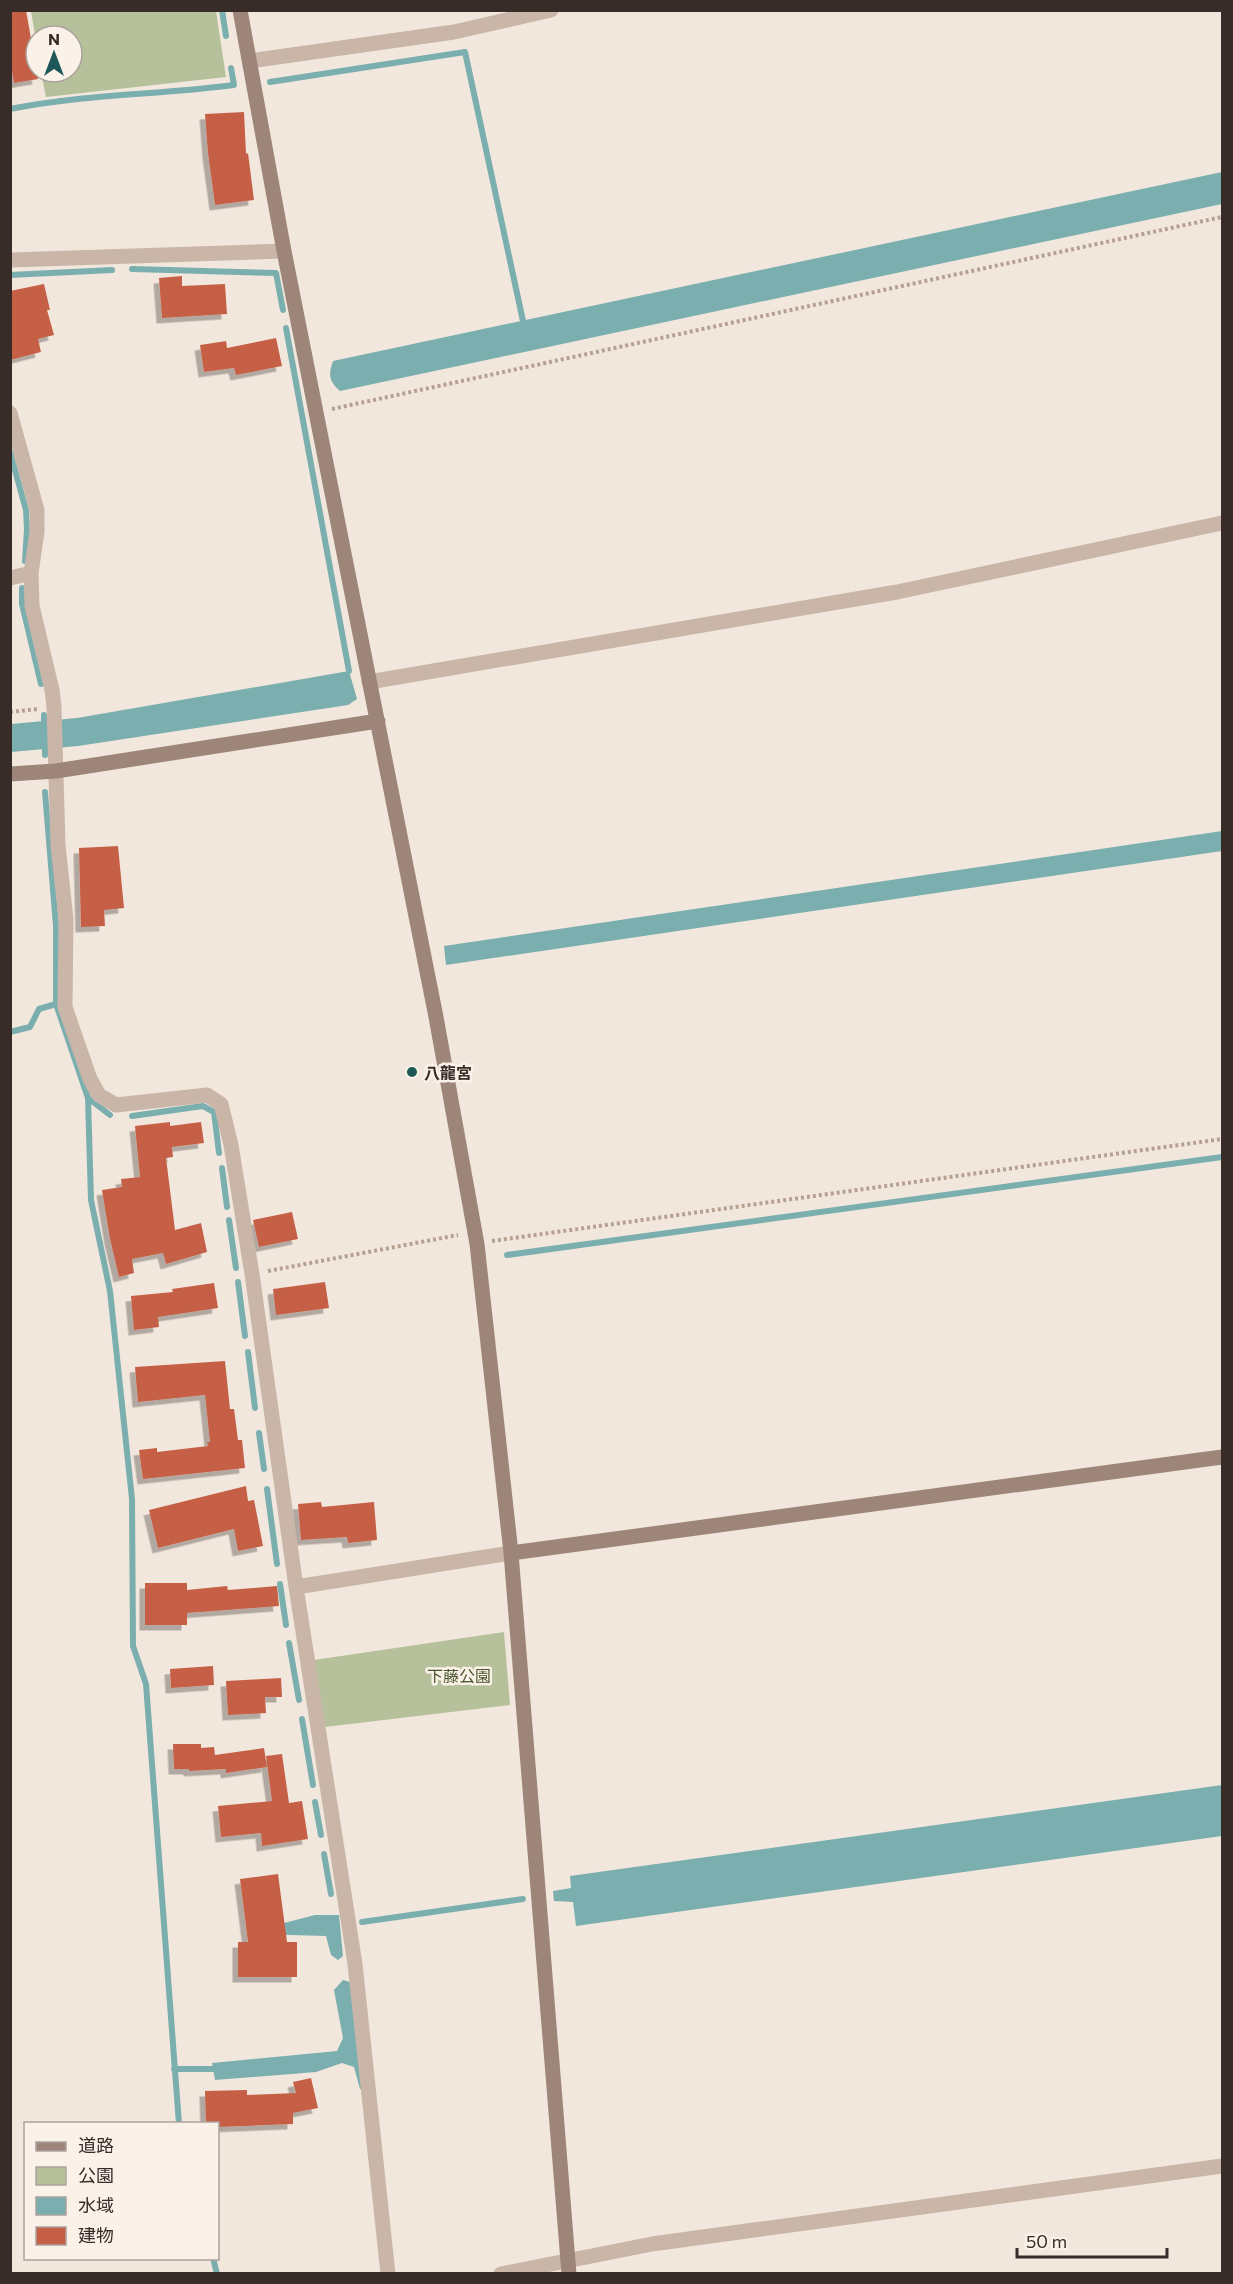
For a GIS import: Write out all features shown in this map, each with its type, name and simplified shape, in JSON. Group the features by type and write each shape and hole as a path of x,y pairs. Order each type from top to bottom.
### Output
{"street":[{"path":"240,10 315,412 436,1017 477,1244 512,1553 569,2267"},
{"path":"250,62 454,32 551,10"},
{"path":"10,260 284,251"},
{"path":"10,413 37,510 37,532 31,573 32,606 52,690 54,711 58,845 66,919 65,1007 90,1079 99,1095 116,1106 207,1095 221,1104 231,1145 252,1274 296,1587 355,1964 388,2274"},
{"path":"369,682 897,592 1222,523"},
{"path":"10,578 31,573"},
{"path":"10,774 56,771 378,721"},
{"path":"296,1587 512,1553 1222,1457"},
{"path":"501,2274 569,2267 652,2244 1222,2166"}],"path":[{"path":"315,412 1222,218"},
{"path":"10,712 54,711"},
{"path":"252,1274 464,1234 477,1244 1222,1139"}],"green space":[{"path":"31,11 216,11 226,77 46,97 43,84 84,84 84,24 33,24"},
{"name":"下藤公園","path":"504,1632 510,1705 325,1727 314,1660"}],"water":[{"path":"1222,172 1222,204 340,391 330,378 333,361"},
{"path":"349,671 357,699 348,705 78,746 11,752 11,724 77,718"},
{"path":"1222,831 1222,851 446,965 444,946"},
{"path":"1222,1785 1222,1836 576,1926 573,1902 554,1901 553,1891 571,1888 570,1876"},
{"path":"315,1915 339,1915 343,1956 338,1960 331,1955 326,1936 254,1934 257,1930"},
{"path":"343,1980 350,1982 365,2089 360,2089 354,2067 342,2063 316,2072 215,2080 212,2063 337,2051 343,2038 334,1990"}],"building":[{"path":"10,10 26,10 28,24 24,24 24,81 14,83 10,60"},
{"path":"244,112 246,154 248,153 254,200 215,205 205,114"},
{"path":"182,276 182,286 225,284 227,314 162,318 159,278"},
{"path":"44,284 50,310 47,310 54,335 38,339 41,352 10,360 10,291"},
{"path":"276,338 282,366 236,375 234,368 204,372 200,345 226,341 227,348"},
{"path":"118,846 124,908 104,910 105,926 81,927 79,848"},
{"path":"170,1122 170,1126 201,1122 204,1143 172,1147 173,1157 166,1158 175,1230 201,1223 207,1252 166,1264 163,1253 132,1259 134,1273 119,1277 102,1190 122,1187 121,1179 140,1177 135,1126"},
{"path":"292,1212 298,1239 259,1247 253,1220"},
{"path":"325,1282 329,1308 276,1315 273,1289"},
{"path":"214,1283 218,1308 158,1317 159,1327 134,1330 131,1296 173,1292 172,1289"},
{"path":"225,1361 230,1409 234,1409 238,1440 242,1440 245,1468 143,1479 139,1450 157,1448 157,1452 208,1446 207,1442 210,1442 205,1395 138,1402 135,1367"},
{"path":"246,1486 248,1501 254,1500 263,1546 238,1551 234,1529 158,1548 149,1510"},
{"path":"321,1502 322,1507 374,1502 377,1540 348,1543 347,1537 301,1540 298,1504"},
{"path":"145,1583 187,1583 187,1590 227,1586 228,1590 277,1586 279,1606 187,1613 187,1625 145,1625"},
{"path":"213,1666 214,1685 171,1688 170,1669"},
{"path":"281,1678 282,1697 265,1697 266,1713 228,1715 226,1681"},
{"path":"173,1744 201,1744 201,1748 214,1747 215,1755 264,1748 267,1767 226,1773 226,1769 189,1771 189,1769 174,1769"},
{"path":"282,1754 289,1803 302,1801 308,1839 262,1846 261,1833 221,1837 218,1806 272,1801 266,1756"},
{"path":"278,1874 287,1942 297,1942 297,1977 238,1977 238,1942 248,1942 240,1879"},
{"path":"311,2078 318,2108 293,2113 293,2124 219,2127 219,2122 206,2122 205,2091 247,2090 247,2095 296,2093 293,2082"}],"waterway":[{"path":"222,10 226,36"},
{"path":"270,82 465,52 523,321"},
{"path":"10,109 66,100 234,85 231,68"},
{"path":"132,269 276,273 283,310"},
{"path":"10,275 112,270"},
{"path":"286,328 349,671"},
{"path":"10,452 26,510 25,561"},
{"path":"22,588 22,604 41,684"},
{"path":"44,715 44,730"},
{"path":"45,743 45,755"},
{"path":"45,792 56,926 56,1004 88,1098 91,1200 110,1291 132,1499 133,1646 146,1684 179,2122"},
{"path":"10,1032 30,1027 39,1009 56,1004"},
{"path":"88,1098 110,1115"},
{"path":"132,1116 203,1106 214,1112 219,1153"},
{"path":"507,1255 1222,1157"},
{"path":"222,1168 227,1207"},
{"path":"229,1220 236,1268"},
{"path":"238,1282 245,1336"},
{"path":"248,1352 255,1408"},
{"path":"259,1433 264,1469"},
{"path":"267,1489 277,1564"},
{"path":"280,1584 286,1625"},
{"path":"289,1643 299,1700"},
{"path":"302,1719 313,1785"},
{"path":"315,1802 321,1835"},
{"path":"324,1854 331,1894"},
{"path":"362,1922 523,1899"},
{"path":"174,2069 213,2069"},
{"path":"214,2260 217,2274"}],"place":[{"name":"八龍宮","path":"412,1072"}]}
